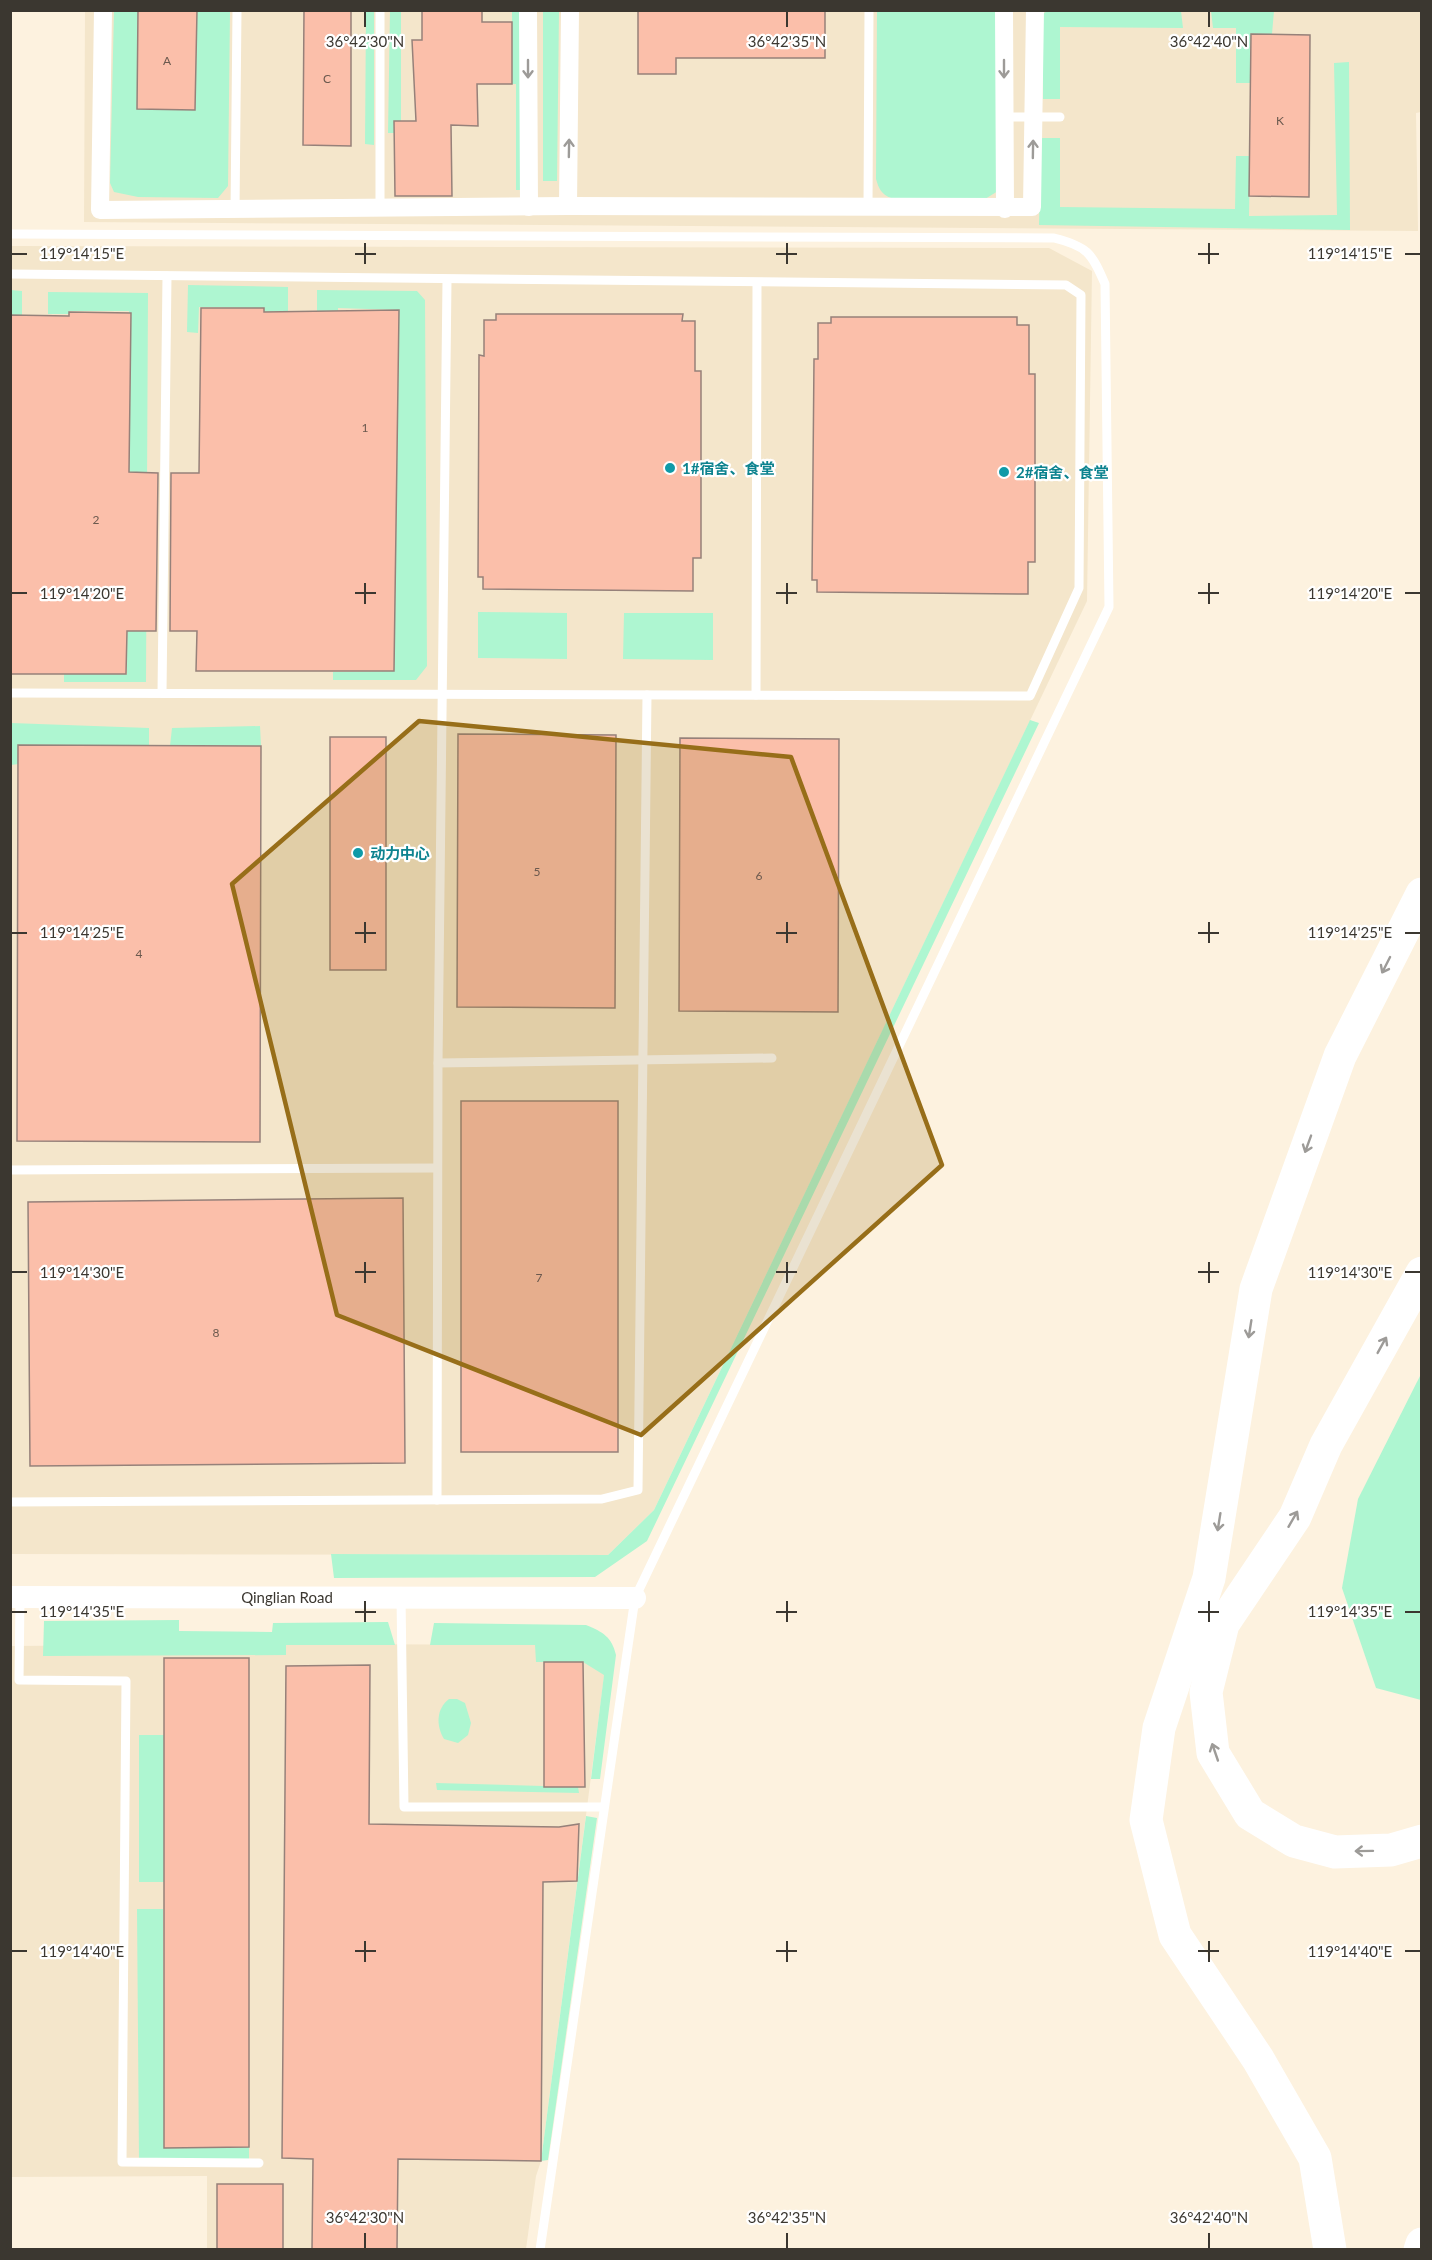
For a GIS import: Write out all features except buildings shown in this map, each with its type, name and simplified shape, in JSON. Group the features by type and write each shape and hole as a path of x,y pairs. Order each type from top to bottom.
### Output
{"highway":[{"path":"1330,2250 1316,2158 1258,2059 1175,1935 1146,1820 1159,1728 1209,1578 1256,1289 1340,1056 1422,894"},
{"path":"1422,1273 1326,1445 1295,1517 1223,1624 1206,1692 1213,1753 1251,1814 1294,1841 1335,1852 1391,1850 1422,1841"},
{"path":"1420,2250 1422,2244"}],"street":[{"path":"103,10 100,210 235,211 568,206 868,206 1005,209 1032,207 1035,10"},
{"path":"528,10 529,207"},
{"path":"568,206 570,10"},
{"path":"1004,10 1005,209"},
{"name":"Qinglian Road","path":"15,1597 635,1598"}],"lane":[{"path":"235,211 237,10"},
{"path":"380,10 380,208"},
{"path":"868,206 869,10"},
{"path":"1005,117 1059,117"},
{"path":"10,234 1054,238 1079,244 1097,265 1105,284 1109,607 635,1598 540,2250"},
{"path":"10,274 757,284 1066,285 1081,295 1079,588 1030,696 10,693"},
{"path":"162,693 167,276"},
{"path":"437,1500 440,696 447,280"},
{"path":"756,695 757,284"},
{"path":"10,1502 602,1499 638,1491 647,695"},
{"path":"438,1063 772,1058"},
{"path":"10,1170 437,1168"},
{"path":"15,1597 19,1680 126,1681 122,2162 259,2163"},
{"path":"401,1598 404,1807 604,1807"}],"highlighted area":[{"path":"419,721 791,757 942,1165 641,1435 337,1315 232,884"}],"shaded area":[{"path":"85,11 1421,11 1421,112 1416,113 1418,231 84,222"},
{"path":"11,246 1049,248 1092,271 1087,601 654,1510 608,1555 11,1554"},
{"path":"587,1645 605,1669 541,2161 536,2176 526,2249 207,2249 207,2176 11,2177 10,1646"}],"green space":[{"path":"114,11 138,11 137,109 195,110 197,11 230,11 228,186 218,198 138,197 114,192 110,183"},
{"path":"366,11 374,11 374,145 365,144"},
{"path":"390,11 401,11 401,121 394,121 395,133 388,133"},
{"path":"512,11 523,11 520,190 516,190 516,84 512,84"},
{"path":"543,11 559,11 557,181 543,181"},
{"path":"877,11 998,11 998,191 985,199 891,198 881,191 876,179"},
{"path":"1047,11 1181,11 1183,28 1060,27 1060,99 1043,99 1043,14"},
{"path":"1211,11 1274,11 1272,34 1251,34 1250,83 1236,83 1236,28 1213,28"},
{"path":"1349,62 1350,230 1039,225 1041,138 1060,138 1060,207 1235,209 1236,156 1250,156 1249,216 1337,215 1334,63"},
{"path":"188,285 288,287 288,312 262,312 261,308 199,307 198,333 187,332"},
{"path":"11,290 22,291 22,315 11,315"},
{"path":"317,290 417,291 425,300 427,666 416,680 333,680 333,672 394,671 399,310 338,308 338,312 317,312"},
{"path":"48,292 148,293 146,682 64,682 64,674 127,674 129,311 69,311 69,314 48,314"},
{"path":"478,612 567,613 567,659 478,658"},
{"path":"624,613 713,613 713,660 623,659"},
{"path":"1030,720 1039,723 647,1541 595,1577 334,1578 331,1554 608,1555 654,1510"},
{"path":"11,723 149,728 149,746 11,765"},
{"path":"260,726 261,746 170,746 172,728"},
{"path":"1421,1374 1422,1700 1376,1688 1342,1588 1358,1499"},
{"path":"179,1620 179,1631 272,1632 273,1623 388,1622 395,1645 286,1645 286,1655 43,1656 44,1621"},
{"path":"434,1623 586,1625 606,1636 616,1655 600,1779 591,1779 604,1675 583,1662 536,1662 535,1645 430,1645"},
{"path":"449,1699 457,1699 465,1703 471,1723 468,1735 458,1743 444,1739 440,1729 440,1713"},
{"path":"139,1735 165,1735 164,1882 139,1882"},
{"path":"436,1783 578,1787 579,1793 437,1790"},
{"path":"586,1816 597,1818 548,2160 541,2161"},
{"path":"137,1909 163,1909 164,2147 249,2147 249,2159 139,2160"}],"place":[{"name":"1#宿舍、食堂","path":"670,468"},
{"name":"2#宿舍、食堂","path":"1004,472"},
{"name":"动力中心","path":"358,853"}]}
